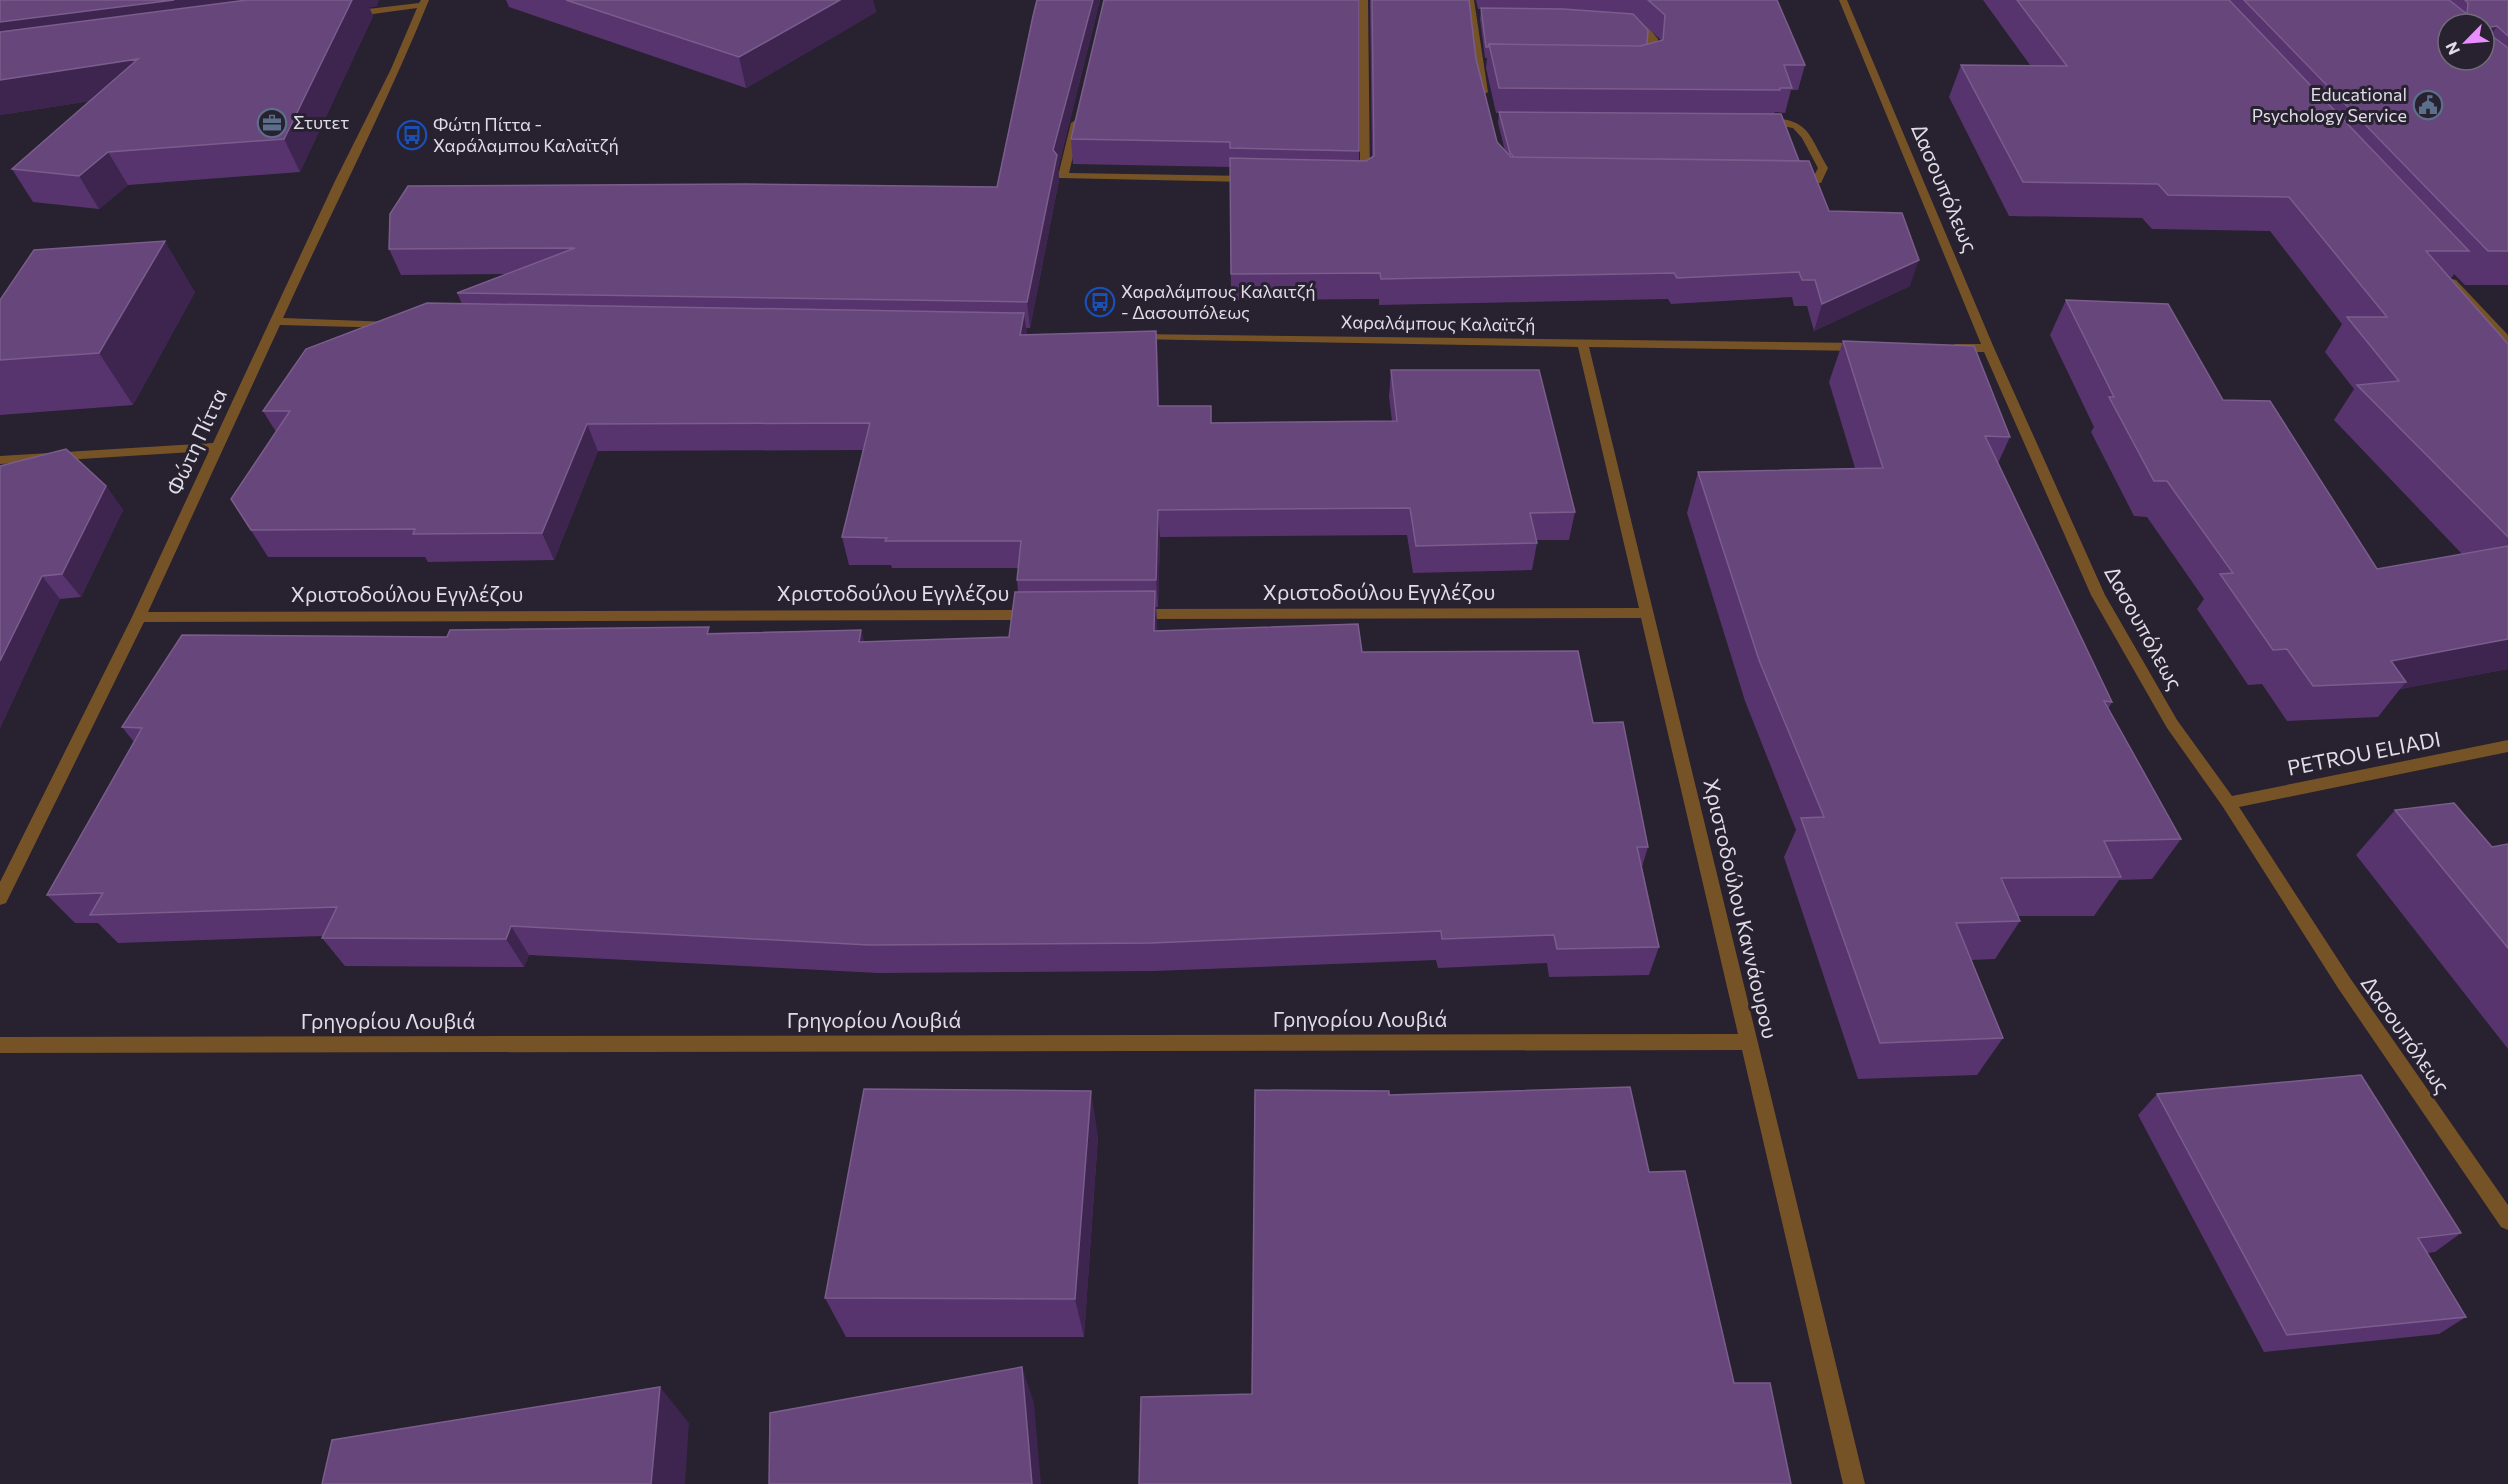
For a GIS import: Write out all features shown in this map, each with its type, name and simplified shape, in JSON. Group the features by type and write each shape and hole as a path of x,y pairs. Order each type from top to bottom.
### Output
{"street":[{"path":"1353,181 1365,181 1364,0"},
{"path":"1470,0 1478,63 1487,106"},
{"name":"Δασουπόλεως","path":"1843,0 1988,348 2098,595 2172,724 2228,803 2344,983 2508,1221"},
{"path":"341,16 424,2"},
{"name":"Φώτη Πίττα","path":"0,898 139,617 275,321 396,69 424,2"},
{"path":"1472,14 1483,15"},
{"path":"1625,21 1635,21 1653,39 1651,63 1644,64"},
{"path":"1478,63 1490,63"},
{"path":"1079,110 1063,176 1260,180"},
{"path":"1751,120 1786,120 1800,126 1823,168 1817,181 1782,180"},
{"path":"2445,274 2508,342"},
{"path":"275,321 401,325"},
{"name":"Χαραλάμπους Καλαϊτζή","path":"1129,337 1881,347"},
{"name":"Χριστοδούλου Καννάουρου","path":"1582,344 1854,1484"},
{"path":"1940,347 1988,348"},
{"path":"0,460 217,447"},
{"name":"Χριστοδούλου Εγγλέζου","path":"1120,615 1647,613"},
{"name":"Χριστοδούλου Εγγλέζου","path":"139,617 1049,615"},
{"name":"PETROU ELIADI","path":"2228,803 2508,746"},
{"name":"Γρηγορίου Λουβιά","path":"0,1045 1749,1042"}],"building":[{"path":"0,0 174,0 0,22"},
{"path":"247,0 352,0 284,139 108,152 79,176 12,169 138,59 0,80 0,32"},
{"path":"566,0 840,0 739,57"},
{"path":"1037,0 1093,0 1053,150 1057,155 1027,302 457,293 575,248 389,249 390,214 408,186 745,184 997,187"},
{"path":"1104,0 1359,0 1359,151 1230,148 1230,142 1071,139"},
{"path":"1372,0 1469,0 1476,59 1497,142 1511,157 1809,161 1829,211 1902,213 1919,260 1822,304 1815,280 1802,280 1799,272 1677,278 1674,273 1381,279 1380,273 1231,274 1230,158 1366,161 1374,156"},
{"path":"1648,0 1777,0 1805,65 1784,65 1792,88 1780,88 1780,90 1499,88 1489,44 1641,46 1663,40 1665,15"},
{"path":"2017,0 2229,0 2469,251 2426,251 2508,344 2508,537 2357,385 2399,381 2347,317 2387,317 2289,197 2168,195 2158,184 2023,182 1961,65 2067,66"},
{"path":"2244,0 2449,0 2464,12 2436,12 2436,72 2496,72 2496,39 2508,48 2508,251 2488,251"},
{"path":"2465,0 2508,0 2508,36 2497,26 2496,12 2467,12 2468,3"},
{"path":"1481,8 1563,9 1633,14 1648,30 1647,44 1641,46 1489,44 1486,47"},
{"path":"1499,112 1781,114 1799,161 1514,157 1510,153"},
{"path":"165,241 99,353 0,360 0,300 34,250"},
{"path":"2066,300 2168,304 2223,400 2270,401 2377,569 2508,546 2508,639 2391,661 2406,682 2313,686 2287,649 2273,650 2220,574 2233,573 2167,481 2154,481 2109,397 2114,397"},
{"path":"427,303 1024,313 1020,335 1156,331 1158,406 1211,406 1211,423 1397,421 1391,370 1539,370 1575,512 1530,513 1537,543 1416,546 1410,508 1158,510 1156,580 1017,580 1021,541 885,541 887,538 842,537 870,423 587,424 542,533 413,534 415,529 251,530 231,499 290,411 263,411 306,349"},
{"path":"1843,341 1974,346 2010,437 1985,436 2112,702 2104,701 2181,839 2104,841 2121,877 2001,878 2020,921 1956,923 2003,1038 1880,1043 1801,818 1824,817 1759,660 1698,472 1883,468"},
{"path":"66,449 106,486 62,574 42,576 0,661 0,466"},
{"path":"1155,591 1154,631 1358,624 1362,652 1578,651 1593,723 1623,722 1648,847 1637,847 1659,947 1557,949 1554,935 1442,939 1441,931 1151,943 869,945 511,926 506,939 322,938 337,907 90,915 103,893 47,895 142,728 122,727 182,635 447,637 450,630 709,627 707,634 861,630 859,642 1009,637 1015,592"},
{"path":"2454,803 2492,847 2508,844 2508,948 2395,810"},
{"path":"2361,1075 2461,1233 2418,1238 2466,1317 2287,1335 2157,1094"},
{"path":"1630,1087 1649,1172 1685,1171 1734,1383 1770,1383 1791,1484 1139,1484 1141,1397 1252,1394 1255,1090 1389,1091 1389,1095"},
{"path":"864,1089 1091,1091 1075,1299 825,1298"},
{"path":"1022,1367 1032,1484 769,1484 770,1413"},
{"path":"660,1387 651,1484 322,1484 332,1440"}],"place":[{"name":"Educational Psychology Service","path":"2428,105"},
{"name":"Στυτετ","path":"272,123"},
{"name":"Φώτη Πίττα - Χαράλαμπου Καλαϊτζή","path":"412,135"},
{"name":"Χαραλάμπους Καλαιτζή - Δασουπόλεως","path":"1100,302"}]}
